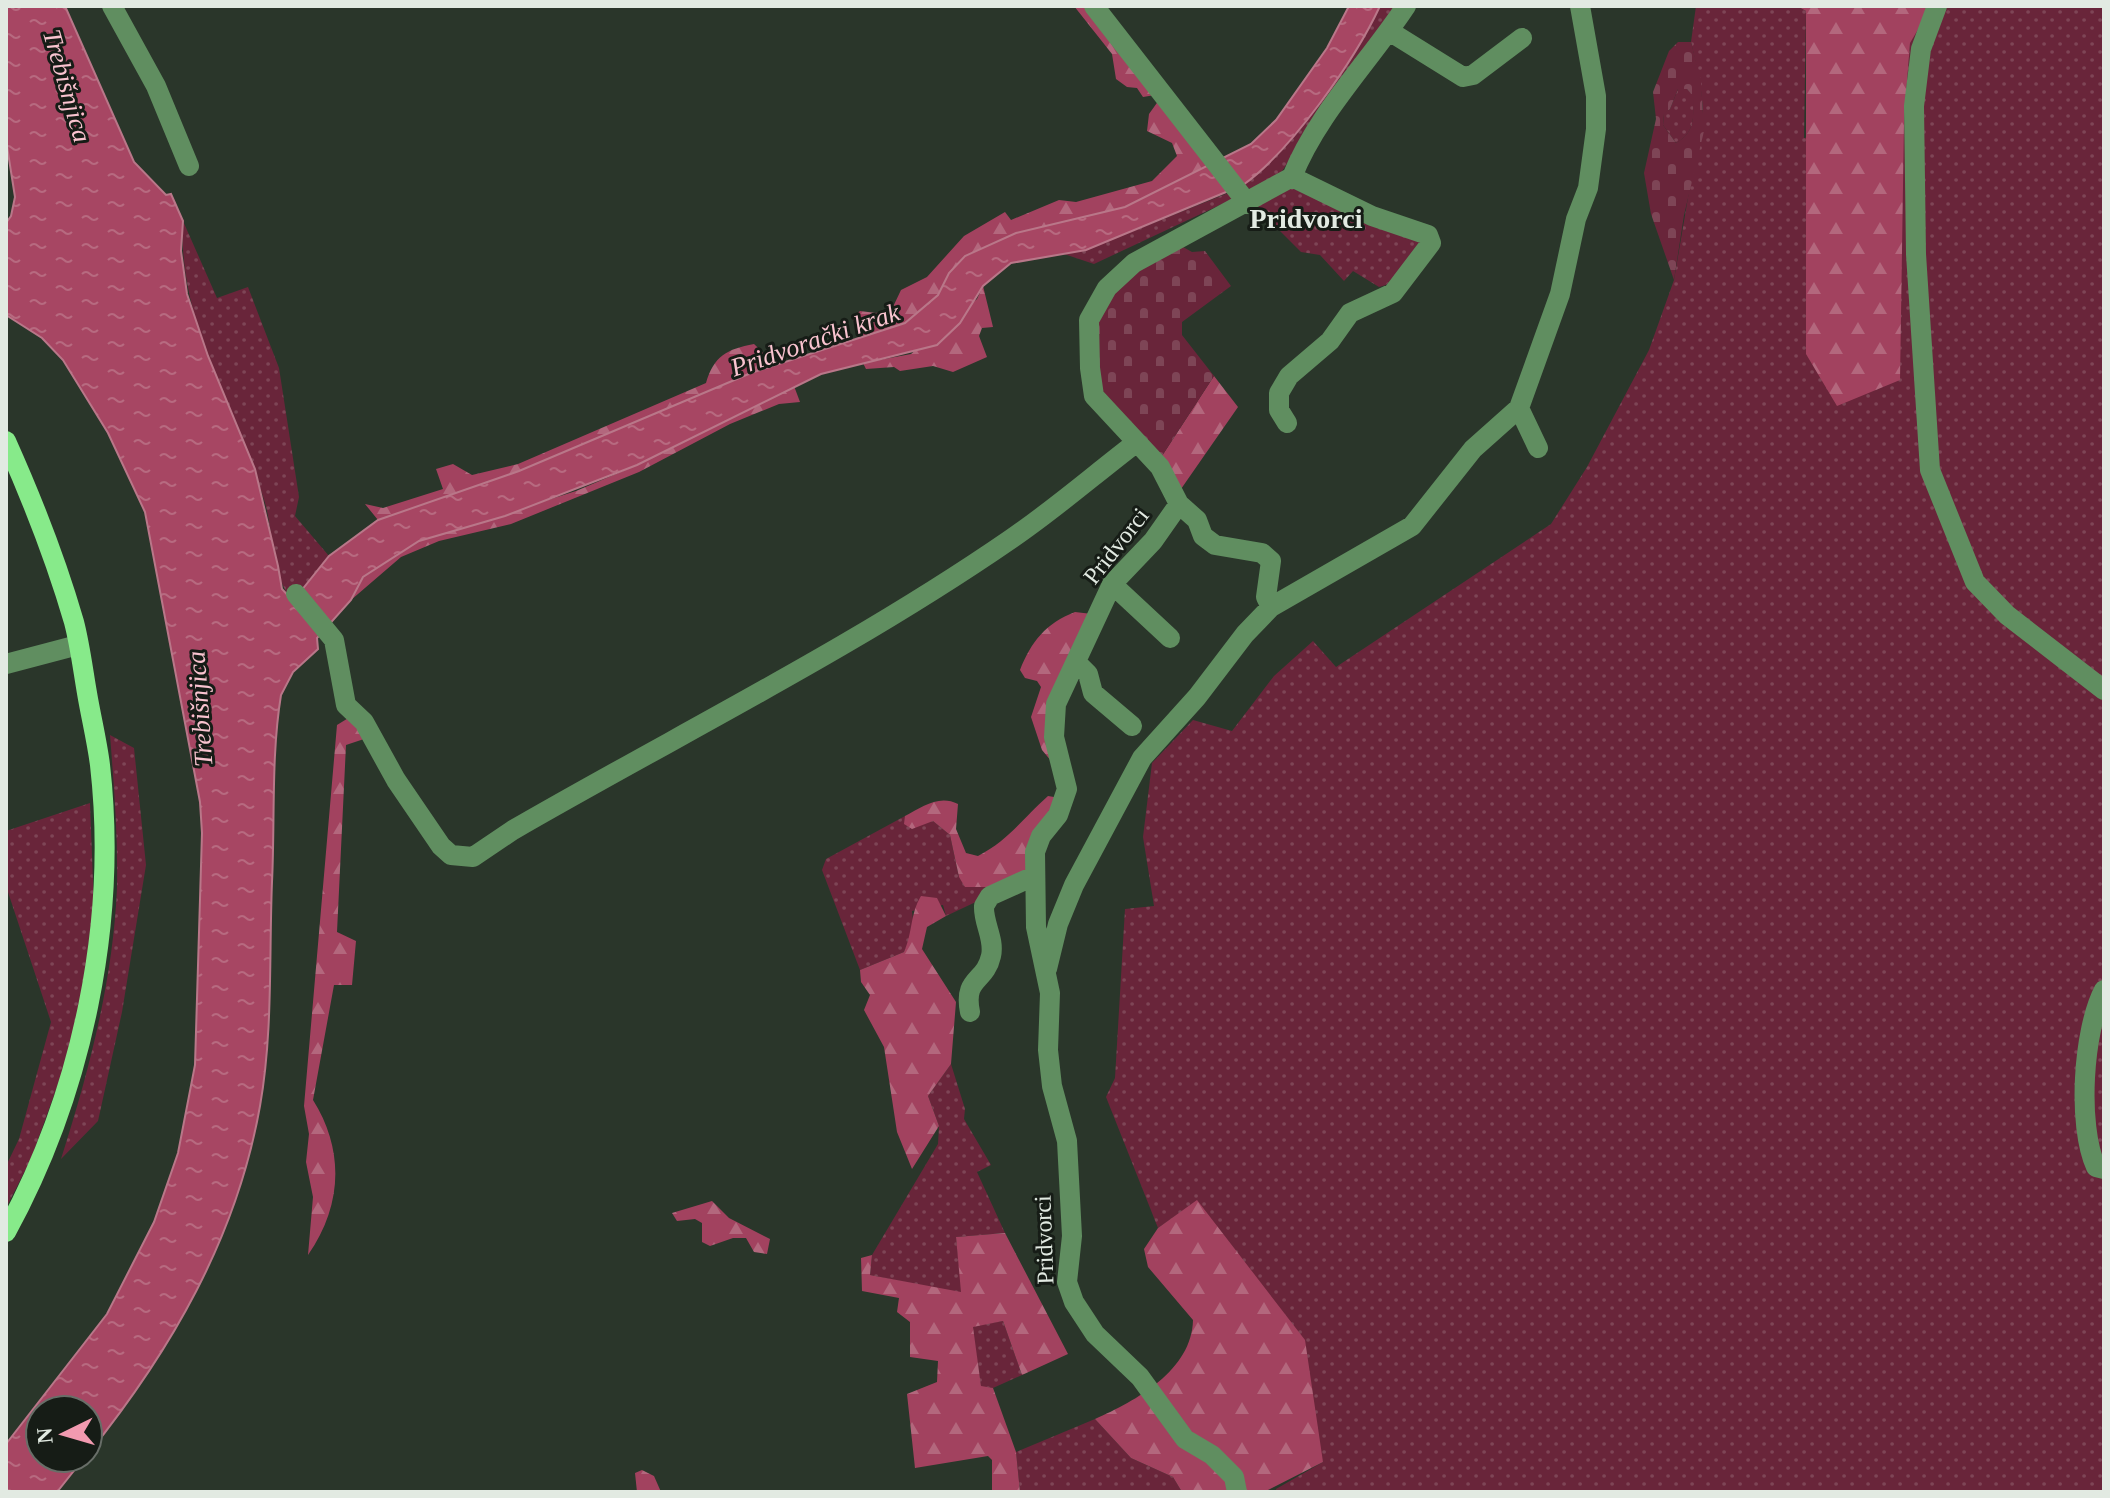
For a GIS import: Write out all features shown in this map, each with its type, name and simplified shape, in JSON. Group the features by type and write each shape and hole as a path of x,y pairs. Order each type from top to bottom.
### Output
{"main road":[{"path":"6,441 30,494 74,624 100,765 102,902 83,1037 50,1137 6,1232"}],"street":[{"path":"112,6 156,86 189,166"},
{"path":"1094,6 1243,196"},
{"path":"1287,423 1279,410 1279,393 1289,376 1330,341 1350,313 1393,293 1431,243 1428,235 1372,216 1292,177 1301,155 1326,116 1406,6"},
{"path":"1538,448 1519,408 1560,294 1576,219 1589,178 1596,96 1580,6"},
{"path":"1937,6 1921,49 1914,106 1916,268 1930,470 1975,582 2007,615 2104,690"},
{"path":"1389,31 1463,77 1473,75 1522,38"},
{"name":"Pridvorci","path":"1237,1492 1234,1477 1212,1455 1185,1439 1140,1377 1095,1334 1074,1302 1067,1282 1072,1236 1067,1141 1049,1069 1050,993 1036,927 1035,852 1041,836 1058,815 1067,789 1053,719 1056,704 1112,584 1153,541 1179,504 1160,467 1094,396 1089,320 1094,306 1119,273 1134,263 1243,196 1292,177"},
{"name":"Pridvorci","path":"1046,973 1058,924 1074,885 1142,758 1271,607 1412,526 1473,449 1519,408"},
{"path":"296,594 334,640 346,705 364,722 396,780 441,846 451,855 473,857 513,830 934,590 1013,538 1137,442"},
{"path":"1179,504 1197,520 1203,536 1215,545 1262,553 1271,561 1266,597 1271,607"},
{"path":"1112,584 1170,638"},
{"path":"6,664 78,645"},
{"path":"1076,662 1088,674 1093,693 1132,726"},
{"path":"970,1012 968,991 973,980 984,973 993,950 983,917 984,906 990,896 1034,876"},
{"path":"2104,990 2087,1034 2084,1123 2092,1159 2096,1167 2104,1169"}],"green space":[{"path":"1074,6 1087,6 1155,95 1143,97 1137,88 1127,87 1116,79 1112,54"},
{"path":"1380,6 1396,6 1280,174 1250,189 1243,185 1262,170 1301,128 1355,52"},
{"path":"1696,6 1797,6 1806,11 1804,138 1904,121 1910,42 1932,6 2104,6 2104,1492 1277,1492 1276,1489 1323,1462 1197,1201 1158,1228 1106,1097 1115,1078 1125,909 1154,906 1143,837 1152,763 1193,720 1232,731 1274,676 1313,641 1336,667 1551,524 1587,467 1649,350 1674,280 1703,109 1691,42"},
{"path":"1797,6 1932,6 1910,43 1904,121 1900,380 1837,406 1806,354 1806,11"},
{"path":"1678,42 1691,42 1701,81 1704,131 1684,215 1674,280 1651,214 1644,173 1656,119 1653,92 1669,51","holes":["1678,89 1687,89 1693,96 1692,123 1687,134 1676,143 1663,125 1664,114 1670,109"]},
{"path":"1678,89 1687,89 1694,96 1694,111 1690,129 1676,143 1663,125 1664,113 1670,109"},
{"path":"1159,100 1213,165 1125,207 1016,233 949,273 938,295 905,323 865,338 852,318 860,311 876,313 892,309 901,290 927,277 964,236 1005,212 1011,220 1059,200 1076,202 1152,181 1177,156 1172,143 1147,131 1149,114"},
{"path":"1289,187 1423,242 1420,253 1386,285 1379,287 1353,271 1344,281 1320,255 1301,252 1256,207"},
{"path":"1233,191 1237,197 1094,264 1064,254 1086,250"},
{"path":"183,221 217,298 248,287 279,368 299,497 295,516 329,556 293,601 277,567 268,515 253,468 199,330 189,294"},
{"path":"1183,247 1192,252 1205,251 1231,286 1182,322 1182,335 1214,376 1160,459 1098,394 1097,309 1126,277"},
{"path":"983,286 993,327 982,328 979,336 987,357 953,372 933,366 900,371 894,367 866,369 863,363 911,354 977,299"},
{"path":"754,344 776,365 519,471 378,520 365,504 383,508 443,489 436,469 453,464 472,475 518,464 706,383 713,366 723,355"},
{"path":"1214,376 1238,407 1181,489 1160,459"},
{"path":"794,386 800,402 779,404 730,424 639,472 511,524 439,541 401,557 351,600 363,577 419,541 576,491 637,465"},
{"path":"1075,612 1092,614 1055,687 1057,768 1042,750 1031,717 1041,687 1037,681 1025,678 1020,670 1041,635"},
{"path":"350,717 367,738 346,745 337,932 356,941 352,985 334,985 313,1100 330,1139 335,1178 328,1217 308,1255 313,1197 306,1162 309,1134 304,1106 337,725"},
{"path":"110,735 134,748 146,865 122,1012 98,1121 61,1159 98,1025 115,923 117,850"},
{"path":"1048,796 1060,798 1029,870 991,887 965,887 959,877 950,835 933,821 912,829 904,824 905,816 931,803 944,800 958,804 956,829 966,853 978,856 1007,836"},
{"path":"90,803 94,908 76,1034 31,1159 6,1208 6,1166 19,1139 51,1022 6,886 6,831"},
{"path":"905,816 905,824 933,821 950,835 959,877 991,887 980,900 946,916 943,905 912,911 914,930 904,952 860,970 822,870 826,859"},
{"path":"921,896 937,898 946,916 927,927 922,949 956,1002 951,1064 928,1096 939,1126 912,1169 897,1132 884,1047 864,1010 870,995 861,982 860,970 904,952"},
{"path":"951,1064 965,1109 964,1119 991,1165 977,1172 1005,1233 956,1237 962,1292 870,1275 872,1255 938,1144 939,1126 928,1096"},
{"path":"1197,1200 1305,1340 1323,1462 1264,1492 1182,1492 1173,1477 1131,1458 1095,1419 1159,1382 1183,1354 1193,1320 1148,1267 1144,1249 1158,1228"},
{"path":"712,1201 729,1218 770,1239 767,1254 754,1252 746,1238 733,1238 710,1246 702,1242 702,1223 695,1219 677,1221 672,1213"},
{"path":"1005,1233 1068,1354 1022,1375 1003,1321 973,1327 981,1386 993,1388 1016,1452 1020,1492 992,1492 992,1460 988,1456 915,1468 907,1394 937,1382 938,1361 910,1357 910,1322 897,1312 899,1298 862,1291 861,1258 872,1255 870,1275 961,1292 956,1237"},
{"path":"1003,1321 1022,1375 993,1388 981,1387 972,1326"},
{"path":"1095,1419 1131,1458 1173,1477 1182,1492 1020,1492 1016,1452"},
{"path":"642,1470 654,1476 661,1492 637,1492 635,1473"}],"water":[{"name":"Trebišnjica","path":"6,6 65,6 134,162 166,195 171,194 183,221 181,251 187,294 208,356 255,469 282,589 293,601 329,556 378,520 519,471 751,373 905,323 938,295 949,273 965,256 1016,233 1125,207 1251,144 1276,120 1327,48 1349,6 1380,6 1355,52 1301,128 1262,170 1243,185 1086,250 1011,263 983,286 960,323 937,345 821,374 637,465 505,516 419,541 363,577 351,600 317,638 318,649 293,672 281,695 275,765 267,1051 260,1106 235,1201 217,1247 173,1333 147,1375 104,1433 104,1394 45,1394 107,1314 154,1222 178,1153 195,1065 202,833 200,802 145,512 108,433 63,360 42,338 6,315 6,223 11,216 15,197 6,140"},
{"path":"24,1421 24,1474 71,1474 57,1492 6,1492 6,1444"}],"district":[{"name":"Pridvorci","path":"1306,218"}],"water label":[{"name":"Pridvorački krak","path":"815,340"}]}
